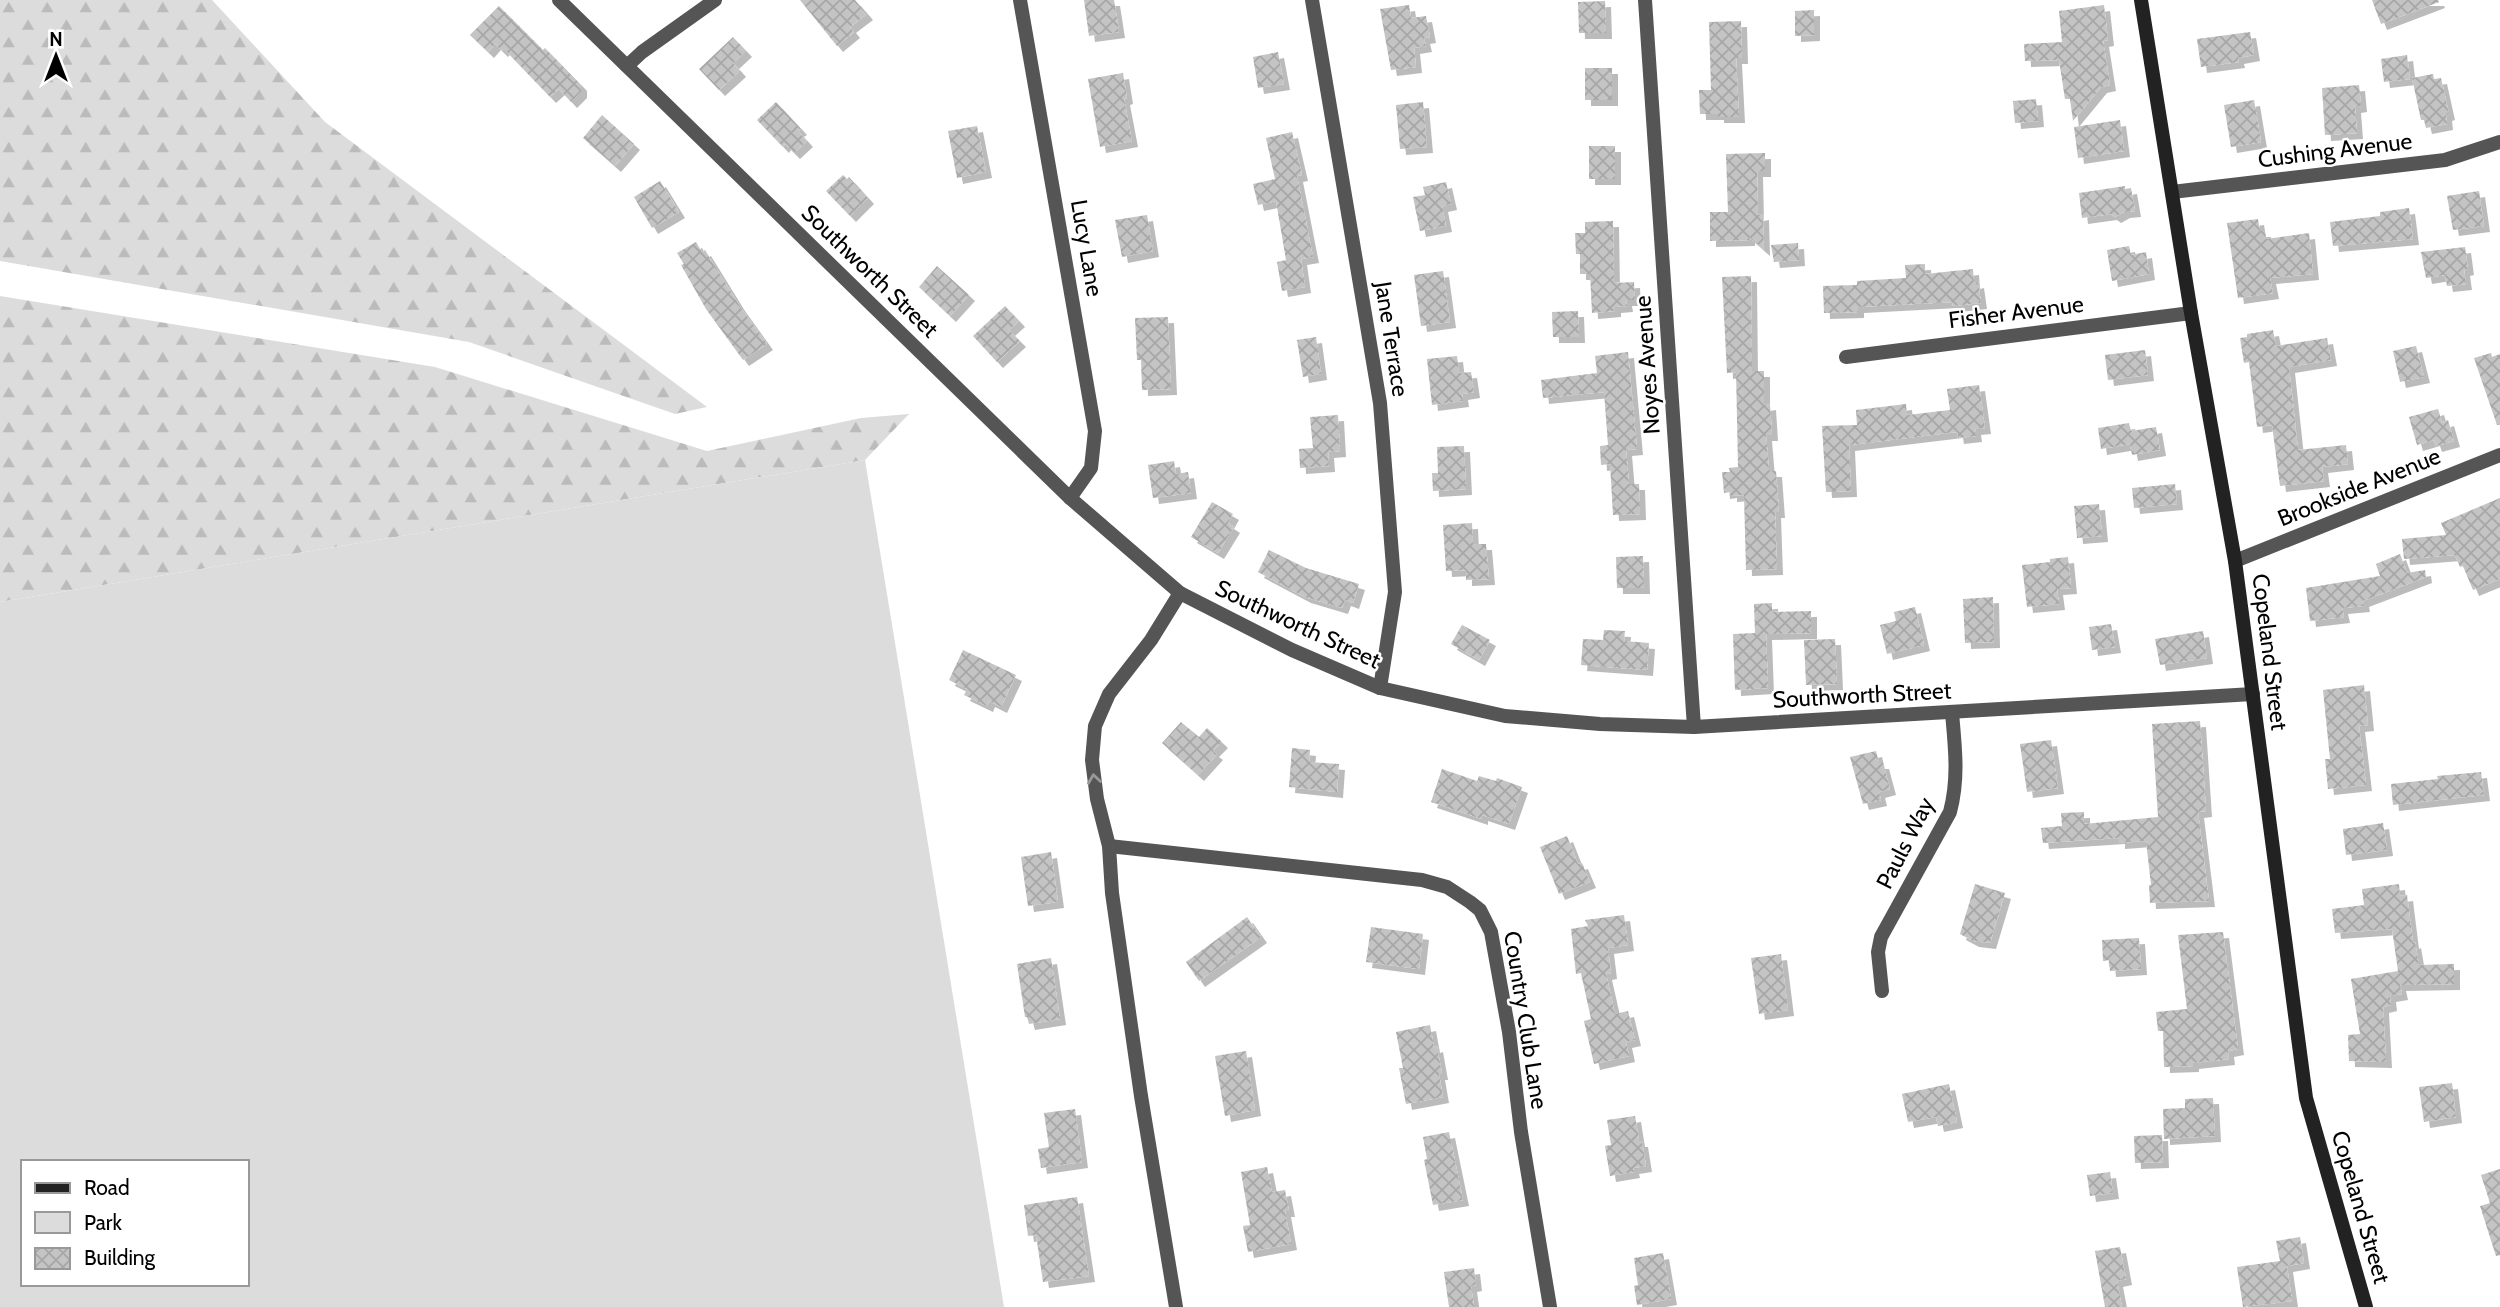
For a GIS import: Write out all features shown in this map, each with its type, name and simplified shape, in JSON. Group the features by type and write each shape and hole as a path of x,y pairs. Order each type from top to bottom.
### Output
{"main road":[{"name":"Copeland Street","path":"2141,0 2191,313 2235,561 2306,1098 2366,1307"}],"street":[{"name":"Southworth Street","path":"559,0 1070,498 1181,593 1292,650 1380,688 1505,716 1600,724 1694,727 2253,694"},
{"path":"627,66 642,52 715,0"},
{"name":"Lucy Lane","path":"1020,0 1095,430 1091,468 1070,498"},
{"name":"Jane Terrace","path":"1312,0 1380,403 1395,592 1380,688"},
{"name":"Noyes Avenue","path":"1645,0 1694,727"},
{"name":"Cushing Avenue","path":"2172,192 2445,160 2500,142"},
{"name":"Fisher Avenue","path":"1846,357 2191,313"},
{"name":"Brookside Avenue","path":"2235,561 2500,455"},
{"path":"1176,1307 1141,1096 1112,893 1109,846 1093,777 1092,743 1095,726 1109,694 1151,640 1181,593"},
{"name":"Pauls Way","path":"1882,991 1878,952 1881,937 1950,812 1956,768 1952,713"},
{"name":"Country Club Lane","path":"1109,846 1422,880 1447,887 1480,910 1491,932 1496,957 1550,1307"}],"green space":[{"path":"0,0 212,0 325,122 707,407 675,414 469,342 0,261"},
{"path":"0,296 435,367 707,451 861,418 909,414 865,460 0,602"},
{"path":"865,460 1004,1307 0,1307 0,602"}],"building":[{"path":"800,0 855,0 867,14 850,27 854,32 837,46"},
{"path":"1084,0 1114,0 1119,32 1089,36"},
{"path":"2372,0 2438,0 2439,2 2381,24"},
{"path":"1605,1 1606,33 1579,33 1578,2"},
{"path":"1409,5 1411,18 1426,16 1430,37 1424,38 1426,46 1414,48 1416,67 1391,70 1380,9"},
{"path":"2104,5 2108,40 2103,41 2110,85 2101,87 2073,121 2070,99 2065,99 2059,60 2025,61 2024,44 2062,42 2059,11"},
{"path":"499,6 581,85 581,92 571,102 559,89 550,97 504,49 502,51 495,44 488,52 470,35"},
{"path":"1814,10 1814,35 1795,36 1795,11"},
{"path":"1741,21 1742,58 1736,58 1739,117 1700,114 1699,90 1711,90 1709,22"},
{"path":"2250,32 2254,55 2238,58 2239,62 2201,67 2197,39"},
{"path":"733,37 746,51 733,63 740,71 719,90 699,69"},
{"path":"1278,52 1284,84 1258,88 1253,57"},
{"path":"2407,55 2410,79 2384,82 2381,59"},
{"path":"1585,68 1612,68 1612,100 1585,100"},
{"path":"1123,73 1127,98 1124,99 1132,141 1100,147 1088,79"},
{"path":"2433,74 2434,79 2441,78 2449,114 2446,115 2447,124 2426,128 2424,120 2421,120 2412,78"},
{"path":"2359,85 2361,106 2355,107 2357,133 2325,135 2322,88"},
{"path":"2036,99 2038,121 2015,123 2013,101"},
{"path":"2254,100 2261,142 2231,147 2224,105"},
{"path":"776,102 801,129 798,131 807,141 794,153 785,144 783,147 757,120"},
{"path":"1423,102 1427,147 1400,149 1396,105"},
{"path":"602,115 634,144 615,166 583,138"},
{"path":"2120,120 2124,151 2078,158 2074,127"},
{"path":"977,126 986,172 957,178 948,131"},
{"path":"1292,132 1302,175 1297,176 1313,257 1301,259 1305,287 1282,291 1277,262 1286,260 1276,201 1258,205 1253,184 1275,179 1266,138"},
{"path":"1589,146 1615,146 1615,179 1589,179"},
{"path":"1765,153 1765,171 1757,171 1758,215 1763,214 1764,250 1749,237 1749,240 1710,241 1710,212 1728,212 1726,154"},
{"path":"843,175 847,179 849,177 868,198 850,216 826,191"},
{"path":"660,181 679,212 652,228 634,197"},
{"path":"1446,182 1451,204 1442,206 1446,226 1420,231 1413,197 1425,195 1423,187"},
{"path":"2125,186 2125,189 2131,188 2135,211 2124,212 2115,217 2111,214 2082,218 2079,193"},
{"path":"2479,191 2484,226 2453,230 2447,196"},
{"path":"2409,208 2413,239 2333,246 2330,222 2380,216 2380,212"},
{"path":"1147,215 1153,251 1122,257 1115,220"},
{"path":"2258,219 2260,231 2265,231 2266,239 2309,233 2313,274 2270,278 2273,293 2238,298 2227,223"},
{"path":"1613,221 1614,283 1634,282 1635,300 1626,300 1627,306 1615,307 1615,311 1592,313 1590,274 1580,274 1580,254 1576,254 1575,233 1585,233 1585,222"},
{"path":"696,242 702,252 705,250 767,344 743,360 706,309 681,265 684,264 677,253"},
{"path":"1798,243 1799,260 1774,262 1771,245"},
{"path":"2129,246 2131,255 2146,252 2149,274 2112,281 2107,250"},
{"path":"2465,247 2468,269 2464,270 2466,284 2447,286 2445,275 2426,278 2421,252"},
{"path":"1925,264 1925,274 1973,269 1974,283 1978,282 1981,303 1858,307 1858,312 1824,313 1823,286 1857,285 1857,281 1906,278 1905,265"},
{"path":"937,266 969,295 950,316 919,287"},
{"path":"1443,271 1450,322 1421,326 1414,275"},
{"path":"1751,276 1752,371 1764,371 1764,405 1770,404 1772,435 1766,435 1769,471 1776,471 1779,512 1775,512 1777,569 1746,570 1744,495 1731,496 1731,492 1724,493 1722,472 1730,472 1729,468 1738,467 1736,372 1727,373 1722,277"},
{"path":"1005,306 1019,321 1009,330 1020,341 997,362 973,336"},
{"path":"1578,311 1579,337 1553,337 1552,312"},
{"path":"1168,317 1171,389 1142,390 1135,318"},
{"path":"2273,330 2276,346 2327,338 2331,360 2289,367 2298,450 2346,445 2348,464 2322,467 2324,481 2280,486 2272,425 2257,427 2249,362 2244,363 2240,338 2247,337 2247,334"},
{"path":"1316,337 1321,374 1303,377 1297,340"},
{"path":"2416,346 2424,377 2400,382 2393,351"},
{"path":"2145,350 2148,375 2108,380 2105,355"},
{"path":"1628,352 1637,449 1626,450 1629,484 1639,484 1640,514 1613,515 1610,464 1601,465 1600,446 1608,445 1604,392 1543,398 1541,380 1597,373 1595,356"},
{"path":"2491,353 2492,357 2500,354 2500,425 2497,425 2474,358"},
{"path":"1457,356 1459,373 1471,372 1474,392 1462,394 1463,401 1432,405 1427,359"},
{"path":"1979,385 1985,428 1975,429 1976,436 1958,438 1957,432 1849,445 1851,491 1826,492 1822,426 1857,425 1856,410 1906,404 1907,415 1950,410 1947,389"},
{"path":"2438,409 2442,422 2448,420 2454,441 2436,446 2434,440 2417,445 2409,417"},
{"path":"1338,415 1340,451 1328,452 1329,466 1300,468 1299,449 1313,448 1310,417"},
{"path":"2129,423 2131,431 2156,427 2160,450 2132,455 2130,444 2101,449 2098,428"},
{"path":"1464,446 1466,489 1433,491 1432,473 1438,473 1437,447"},
{"path":"1174,461 1176,474 1188,472 1191,493 1153,498 1148,465"},
{"path":"2175,484 2177,504 2134,508 2132,488"},
{"path":"2500,498 2500,579 2473,590 2455,555 2404,559 2402,539 2446,535 2441,523"},
{"path":"1212,502 1233,514 1228,523 1234,527 1218,553 1191,537"},
{"path":"2099,504 2102,536 2077,538 2074,506"},
{"path":"1472,523 1473,544 1486,544 1489,579 1466,580 1466,570 1446,571 1443,525"},
{"path":"1269,550 1306,568 1359,584 1353,603 1345,600 1342,608 1305,597 1258,572"},
{"path":"2400,554 2407,573 2425,570 2426,577 2363,601 2364,606 2342,608 2344,617 2310,621 2306,588 2380,576 2376,564"},
{"path":"1643,556 1644,588 1617,588 1616,557"},
{"path":"2068,557 2071,588 2057,589 2059,604 2027,607 2022,565"},
{"path":"1993,597 1994,642 1965,643 1963,599"},
{"path":"1772,603 1772,612 1811,611 1811,633 1766,634 1768,688 1735,690 1733,634 1755,633 1754,604"},
{"path":"1915,607 1924,645 1887,654 1880,625 1896,621 1894,612"},
{"path":"2111,624 2115,647 2092,650 2089,627"},
{"path":"1462,625 1490,640 1479,660 1451,644"},
{"path":"1604,630 1625,631 1624,641 1649,643 1647,670 1581,665 1583,639 1603,640"},
{"path":"2203,631 2207,658 2160,665 2155,639"},
{"path":"1835,639 1837,684 1806,685 1804,640"},
{"path":"963,650 1016,675 1001,707 989,701 987,706 964,695 967,689 949,680"},
{"path":"2364,685 2368,725 2359,726 2366,785 2328,789 2325,759 2330,759 2323,690"},
{"path":"2200,721 2206,811 2198,812 2209,901 2150,903 2151,885 2146,841 2119,843 2119,838 2043,843 2041,828 2062,826 2061,813 2084,812 2084,824 2158,817 2152,724"},
{"path":"1181,722 1199,737 1207,728 1222,742 1213,751 1217,754 1198,775 1162,743"},
{"path":"2051,740 2058,788 2027,792 2020,744"},
{"path":"1292,748 1310,750 1309,762 1339,764 1337,792 1289,787"},
{"path":"1876,751 1879,763 1883,763 1890,789 1879,792 1881,800 1863,804 1850,757"},
{"path":"1442,769 1477,781 1479,776 1496,781 1497,778 1522,787 1509,824 1482,815 1482,819 1431,802"},
{"path":"2481,772 2484,795 2393,805 2391,784"},
{"path":"2383,823 2387,850 2346,855 2343,829"},
{"path":"1567,836 1578,864 1582,863 1590,882 1559,894 1540,847"},
{"path":"1051,852 1058,902 1028,906 1021,857"},
{"path":"1975,884 2005,893 1990,943 1973,941 1960,934"},
{"path":"2399,884 2400,896 2407,895 2413,943 2415,942 2419,965 2454,964 2454,984 2400,985 2402,994 2390,996 2391,1005 2383,1007 2386,1062 2349,1061 2348,1035 2360,1034 2351,979 2398,971 2392,929 2335,933 2332,909 2364,905 2362,889"},
{"path":"1624,915 1628,945 1608,948 1611,973 1606,974 1615,1014 1628,1011 1635,1040 1626,1042 1629,1056 1594,1064 1584,1021 1591,1019 1581,973 1576,974 1571,929 1588,926 1585,920"},
{"path":"1247,917 1261,937 1199,981 1186,962"},
{"path":"1371,927 1423,934 1419,969 1366,962"},
{"path":"2223,932 2238,1049 2228,1051 2229,1059 2193,1063 2193,1066 2164,1067 2163,1031 2158,1031 2156,1012 2187,1009 2178,935"},
{"path":"2139,938 2141,969 2110,971 2109,960 2103,961 2102,940"},
{"path":"1781,954 1788,1010 1759,1014 1751,958"},
{"path":"1051,958 1060,1019 1029,1024 1025,1017 1017,964"},
{"path":"1430,1025 1434,1047 1437,1046 1443,1097 1406,1104 1396,1032"},
{"path":"1246,1051 1255,1110 1225,1116 1215,1056"},
{"path":"2452,1083 2456,1117 2424,1122 2419,1087"},
{"path":"1949,1084 1957,1122 1938,1126 1936,1117 1908,1122 1902,1094"},
{"path":"2213,1098 2215,1136 2164,1139 2163,1109 2185,1108 2185,1099"},
{"path":"1075,1109 1082,1162 1041,1168 1038,1149 1049,1147 1044,1113"},
{"path":"1635,1116 1646,1166 1633,1168 1634,1172 1610,1176 1605,1146 1611,1145 1607,1120"},
{"path":"1449,1132 1463,1200 1433,1205 1424,1160 1427,1159 1423,1137"},
{"path":"2162,1135 2163,1162 2135,1163 2134,1136"},
{"path":"1267,1167 1272,1192 1285,1190 1289,1211 1285,1211 1291,1244 1248,1252 1243,1226 1250,1225 1241,1172"},
{"path":"2500,1169 2500,1255 2496,1256 2480,1206 2490,1203 2481,1175"},
{"path":"2110,1172 2113,1193 2090,1196 2087,1175"},
{"path":"1077,1197 1089,1276 1043,1282 1036,1235 1028,1236 1024,1205"},
{"path":"2300,1237 2304,1263 2287,1266 2292,1301 2243,1307 2237,1267 2280,1261 2276,1241"},
{"path":"2120,1247 2126,1279 2117,1281 2122,1307 2105,1307 2095,1251"},
{"path":"1663,1253 1671,1299 1637,1305 1634,1286 1638,1285 1634,1258"},
{"path":"1474,1268 1476,1285 1471,1286 1474,1307 1449,1307 1444,1272"}]}
